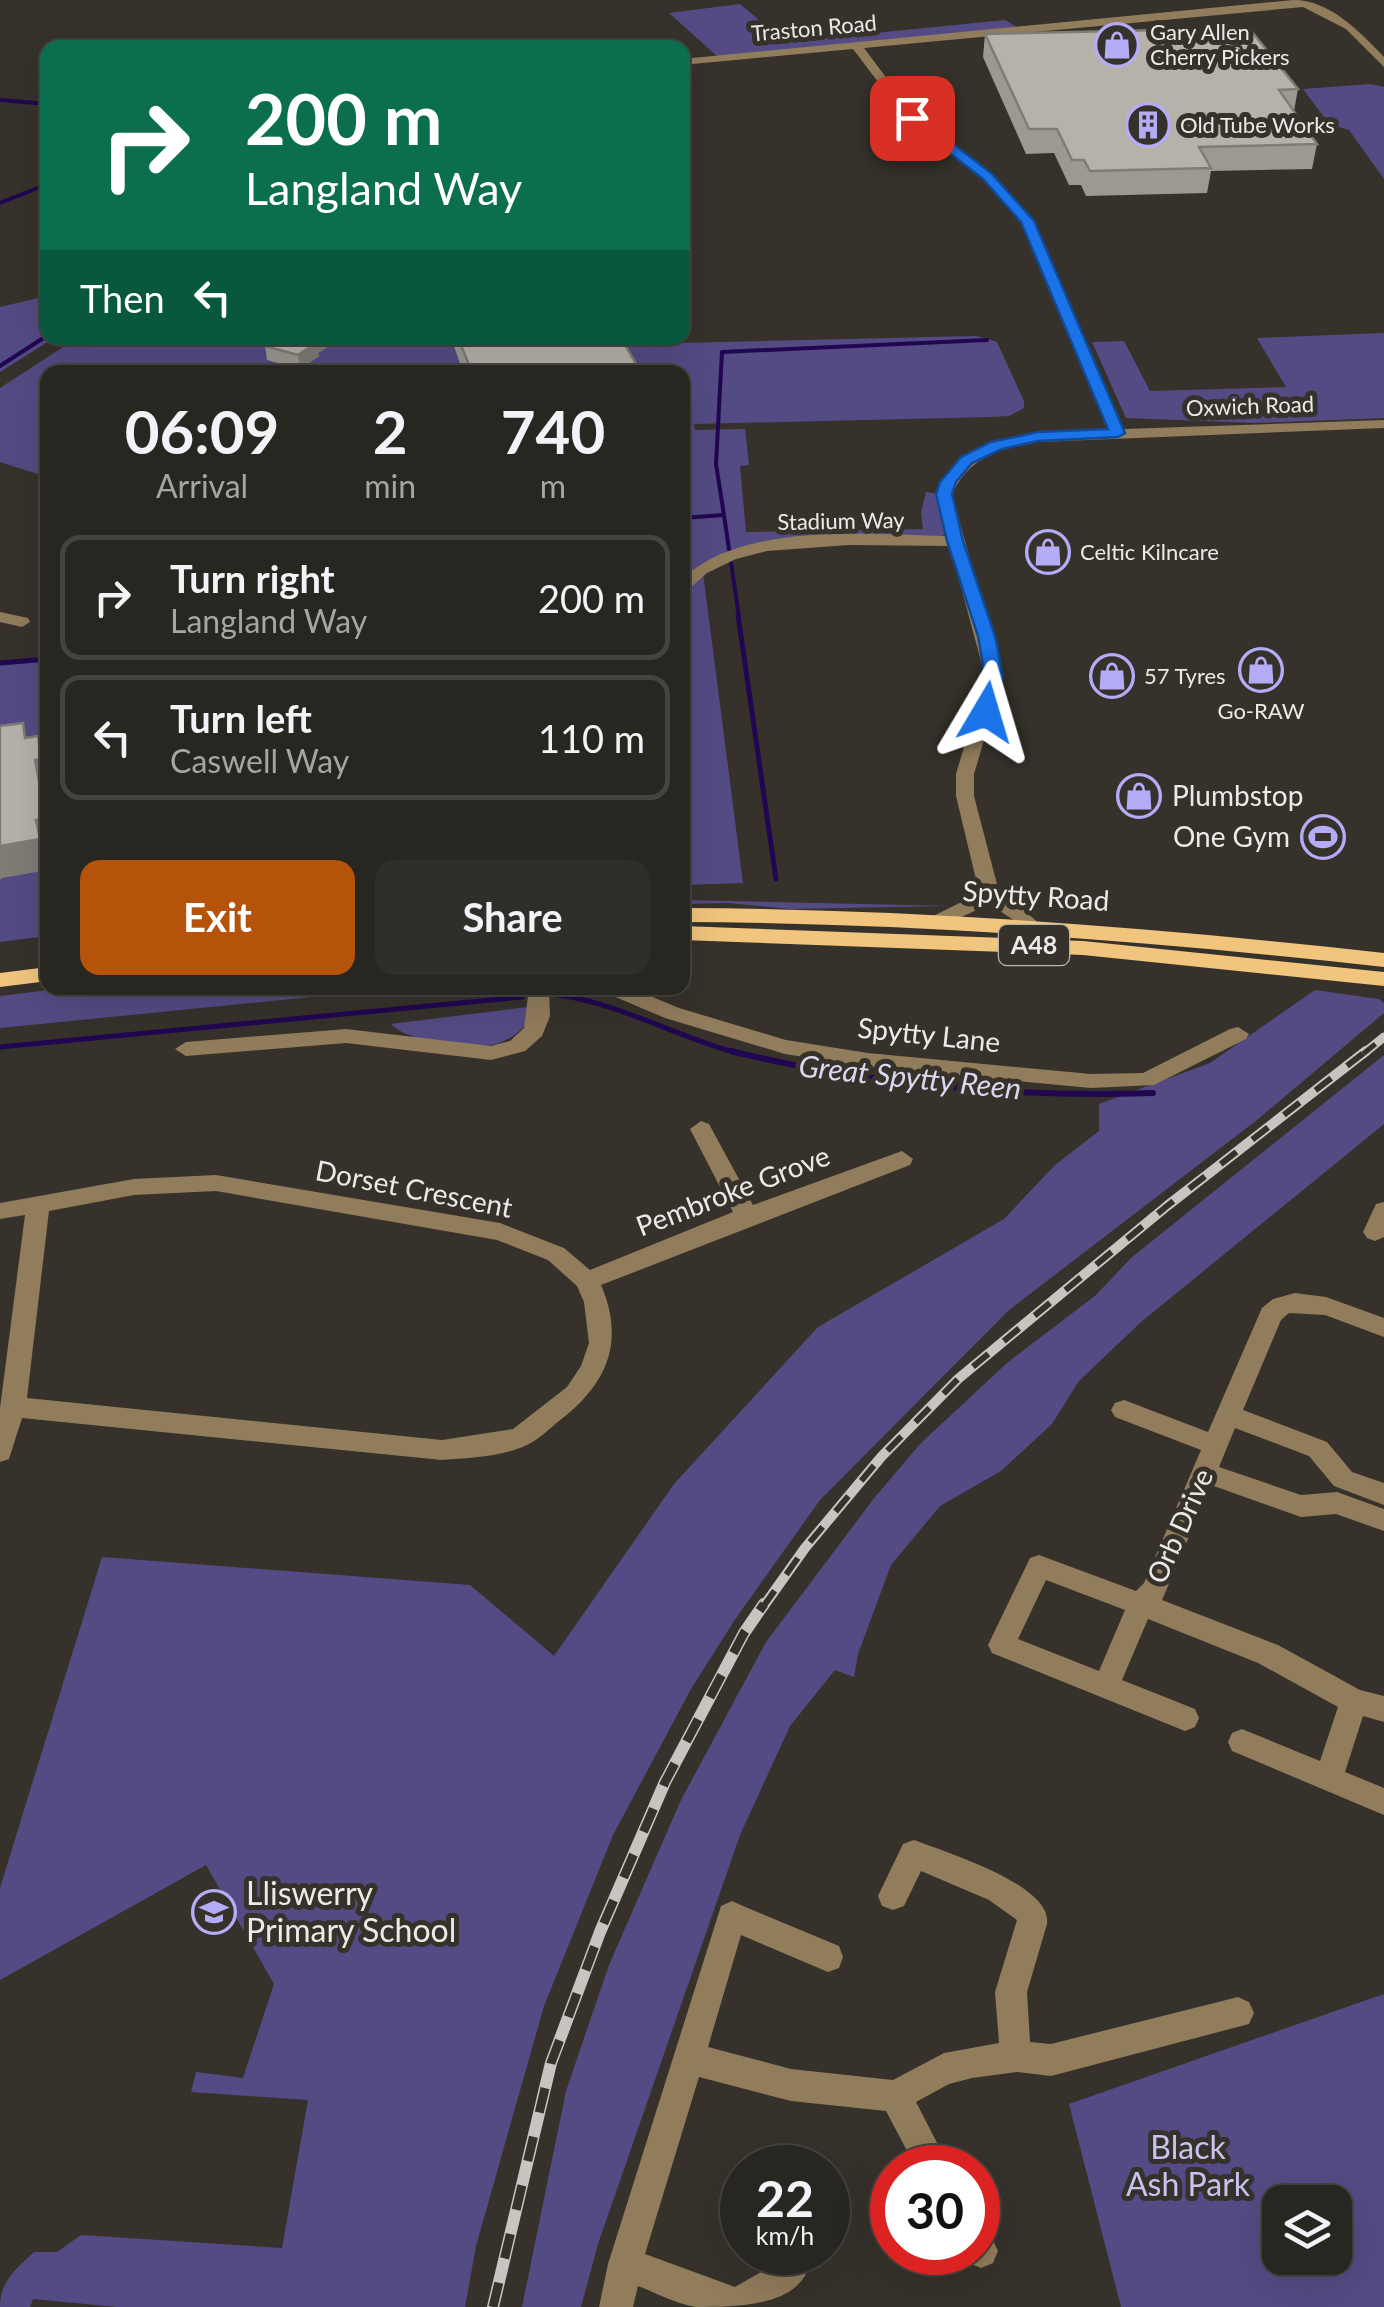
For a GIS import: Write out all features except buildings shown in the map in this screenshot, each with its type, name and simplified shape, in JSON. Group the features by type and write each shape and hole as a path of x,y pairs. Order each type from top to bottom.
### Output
{"main road":[{"name":"Spytty Road","path":"690,915 1031,925 1384,960"},
{"name":"Spytty Road","path":"690,934 1083,948 1384,980"},
{"path":"0,962 40,958"},
{"path":"0,980 40,975"}],"street":[{"name":"Traston Road","path":"690,61 1303,2"},
{"path":"1303,2 1350,27 1384,64"},
{"path":"855,44 920,126 987,176 1027,221 1118,433"},
{"name":"Oxwich Road","path":"988,888 965,796 964,774 994,676 944,494 954,472 966,460 1016,440 1384,424"},
{"name":"Stadium Way","path":"690,581 722,558 770,544 955,541"},
{"path":"0,617 22,622"},
{"path":"940,920 982,900 988,888 996,900 1031,925"},
{"path":"186,1048 346,1036 492,1053 516,1046 534,1032 539,995"},
{"name":"Spytty Lane","path":"630,995 672,1013 785,1047 868,1060 1091,1082 1146,1080 1238,1034"},
{"path":"701,1129 747,1216"},
{"name":"Pembroke Grove","path":"587,1281 902,1159"},
{"name":"Dorset Crescent","path":"0,1211 138,1185 216,1183 500,1232 556,1254 587,1281"},
{"path":"0,1452 14,1407 38,1205"},
{"path":"14,1407 405,1448 479,1447 520,1437 576,1394 592,1368 600,1343 596,1302 587,1281"},
{"name":"Orb Drive","path":"1384,1328 1303,1302 1288,1301 1278,1306 1154,1590 1141,1604 1268,1654 1354,1701 1384,1710"},
{"path":"1124,1410 1216,1445"},
{"path":"1228,1416 1318,1449 1343,1479 1384,1494"},
{"path":"1204,1472 1301,1506 1337,1502 1384,1520"},
{"path":"1106,1686 1141,1604 1039,1566 1002,1644 1184,1718"},
{"path":"1328,1779 1354,1701"},
{"path":"1242,1742 1384,1802"},
{"path":"893,1896 914,1854 1000,1890 1033,1914 1030,1938 1010,1991 1017,2056"},
{"path":"616,2307 625,2264 732,1916 828,1956"},
{"path":"688,2058 791,2085 895,2096 944,2069 1017,2056 1051,2060 1238,2014"},
{"path":"895,2096 922,2145"},
{"path":"625,2264 741,2306 786,2275"}],"green space":[{"path":"740,4 785,42 1005,20 1020,29 718,57 669,13"},
{"path":"1370,84 1384,87 1384,179 1349,130 1329,124 1303,89"},
{"path":"40,298 43,345 0,372 0,307"},
{"path":"1384,333 1384,418 1254,423 1126,418 1092,342 1124,341 1150,391 1286,387 1257,338"},
{"path":"976,336 997,342 1024,401 1024,408 1009,416 694,424 695,430 745,429 749,465 740,466 746,532 923,529 921,513 926,492 941,494 948,534 933,538 762,542 702,565 743,883 690,885 690,365 40,365 40,475 0,462 0,388 66,345 690,343"},
{"path":"40,660 40,937 0,942 0,663"},
{"path":"690,900 949,906 790,909 690,904"},
{"path":"1315,990 1379,999 1384,1003 1384,1013 1257,1120 1009,1310 820,1500 734,1621 691,1689 613,1835 544,2006 476,2246 465,2307 117,2307 33,2299 30,2307 0,2307 6,2283 34,2252 57,2252 81,2235 282,2248 308,2100 191,2092 196,2072 243,2078 274,1984 206,1865 0,1980 0,1888 102,1557 470,1585 554,1656 674,1484 818,1327 1004,1219 1055,1165 1099,1131 1099,1104 1210,1063"},
{"path":"40,991 40,995 344,995 0,1028 0,996"},
{"path":"528,1007 527,1024 492,1045 438,1043 410,1035 391,1024"},
{"path":"1384,1055 1384,1124 1141,1322 1079,1381 1052,1424 1001,1471 940,1506 891,1565 858,1654 854,1677 835,1670 790,1726 740,1835 598,2244 581,2307 522,2307 566,2091 609,1965 681,1800 766,1642 875,1497 921,1443 1007,1363 1096,1295 1131,1258"},
{"name":"Black Ash Park","path":"1384,1994 1384,2307 1121,2307 1069,2104"}],"waterway":[{"path":"0,100 40,103"},
{"path":"0,203 40,187"},
{"path":"0,366 40,340"},
{"path":"724,515 716,464 722,352 987,340"},
{"path":"690,517 724,515"},
{"path":"724,515 739,617"},
{"path":"738,615 776,879"},
{"path":"0,663 40,660"},
{"name":"Great Spytty Reen","path":"558,995 628,1013 733,1052"},
{"name":"Great Spytty Reen","path":"0,1047 522,997"},
{"name":"Great Spytty Reen","path":"733,1052 834,1072 940,1086 1048,1093 1153,1093"},
{"name":"Great Spytty Reen","path":"733,1052 741,1054"}],"railway":[{"path":"1363,1054 1384,1037"},
{"path":"763,1607 805,1548 882,1456 958,1379 1167,1206 1366,1051"},
{"path":"493,2307 551,2063 600,1932 665,1782 744,1633 764,1604"}],"place":[{"name":"Gary Allen Cherry Pickers","path":"1117,45"},
{"name":"Old Tube Works","path":"1148,125"},
{"name":"Celtic Kilncare","path":"1048,552"},
{"name":"Go-RAW","path":"1261,670"},
{"name":"57 Tyres","path":"1112,676"},
{"name":"Plumbstop","path":"1139,796"},
{"name":"One Gym","path":"1323,837"},
{"name":"Lliswerry Primary School","path":"214,1912"}],"route":[{"path":"912,118 1005,192 1027,221 1118,433 1016,440 966,460 948,482 944,494 955,541 986,636 994,676 986,712"}]}
